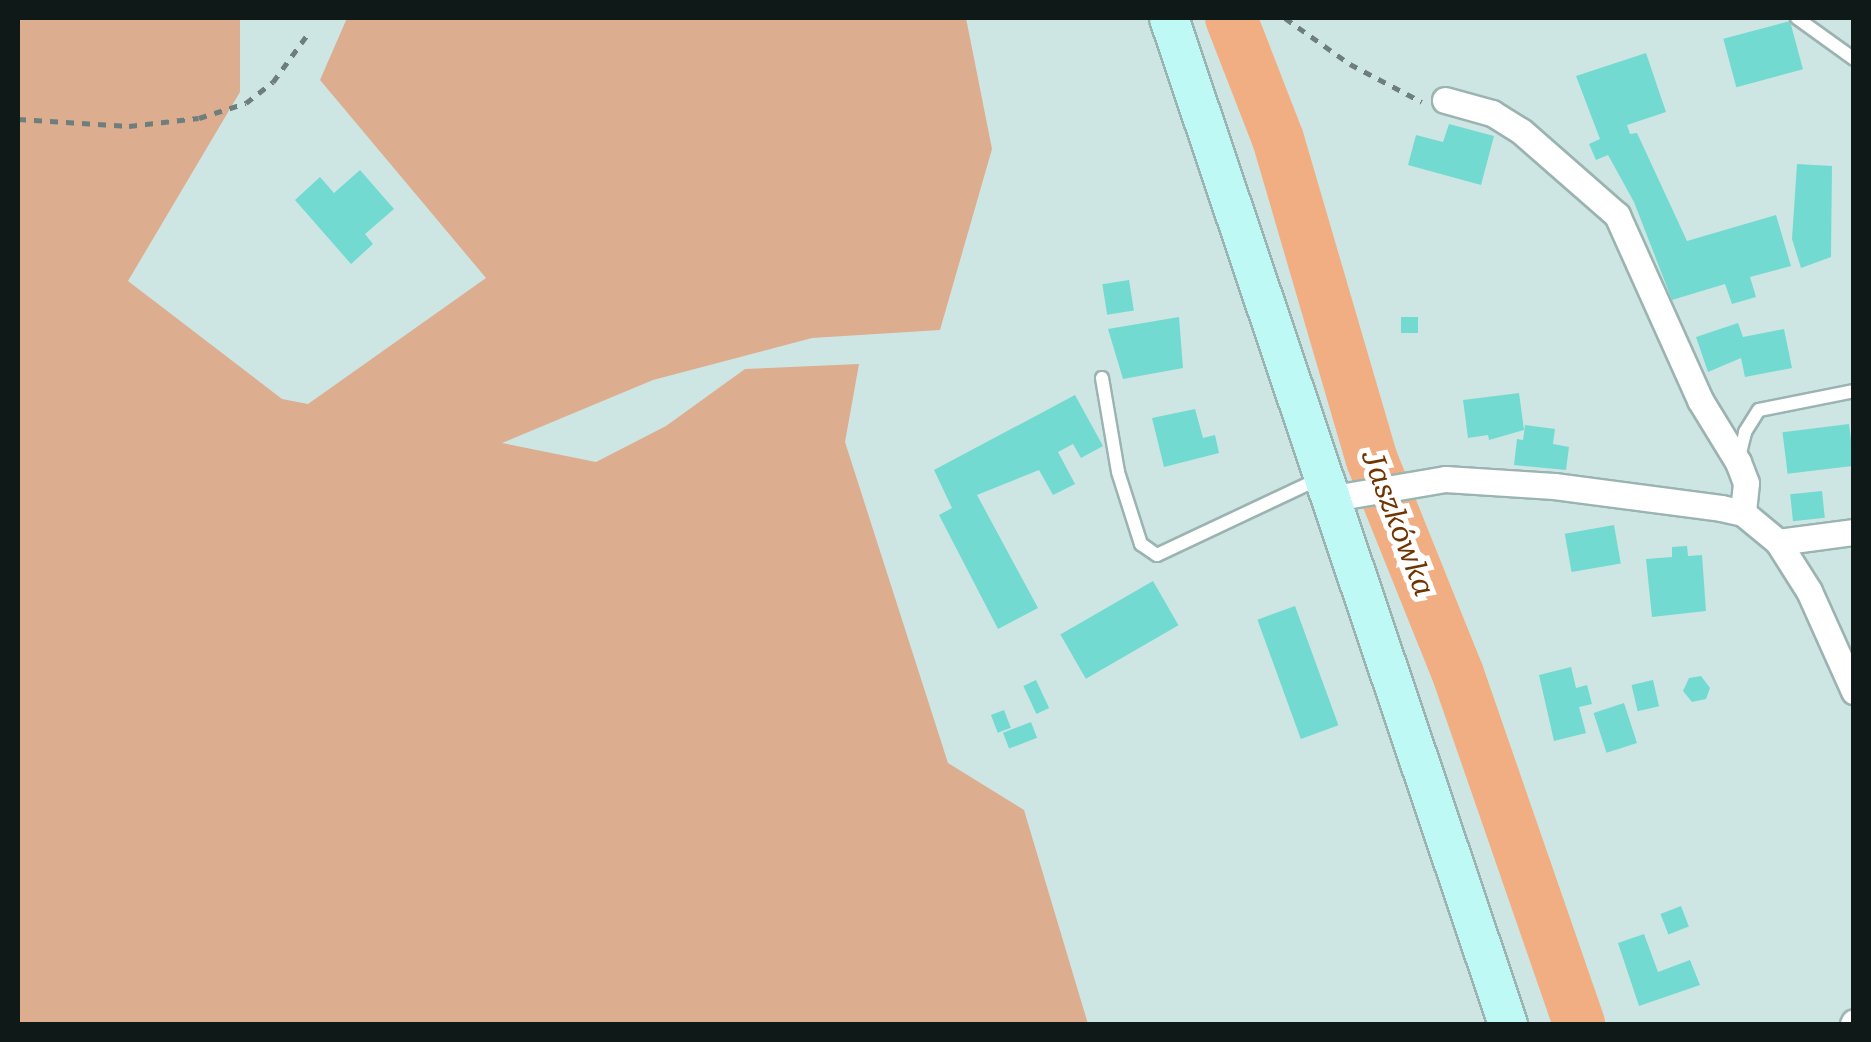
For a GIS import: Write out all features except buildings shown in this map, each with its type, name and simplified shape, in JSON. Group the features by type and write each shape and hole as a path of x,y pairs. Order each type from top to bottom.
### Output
{"street":[{"path":"1169,18 1338,489 1508,1024"},
{"path":"1445,100 1492,114 1521,131 1617,215 1700,400 1738,462 1746,484 1743,513"},
{"path":"1338,489 1445,478 1554,486 1743,513 1778,542 1809,590 1854,692"},
{"path":"1778,542 1854,532"}],"lane":[{"path":"1797,18 1854,59"},
{"path":"1102,378 1118,472 1141,544 1156,554 1338,489"},
{"path":"1738,462 1745,432 1760,410 1854,391"}],"path":[{"path":"1285,18 1350,64 1418,102 1445,100"},
{"path":"18,119 129,126 199,118 246,103 310,32"}],"shaded area":[{"path":"18,18 240,18 240,92 128,281 282,399 308,404 486,278 320,80 347,18 966,18 992,149 940,330 812,338 653,380 502,443 596,462 666,426 745,369 859,364 845,442 948,763 1024,810 1088,1024 18,1024"}],"waterway":[{"name":"Jaszkówka","path":"1231,18 1278,139 1372,460 1458,674 1579,1024"}]}
